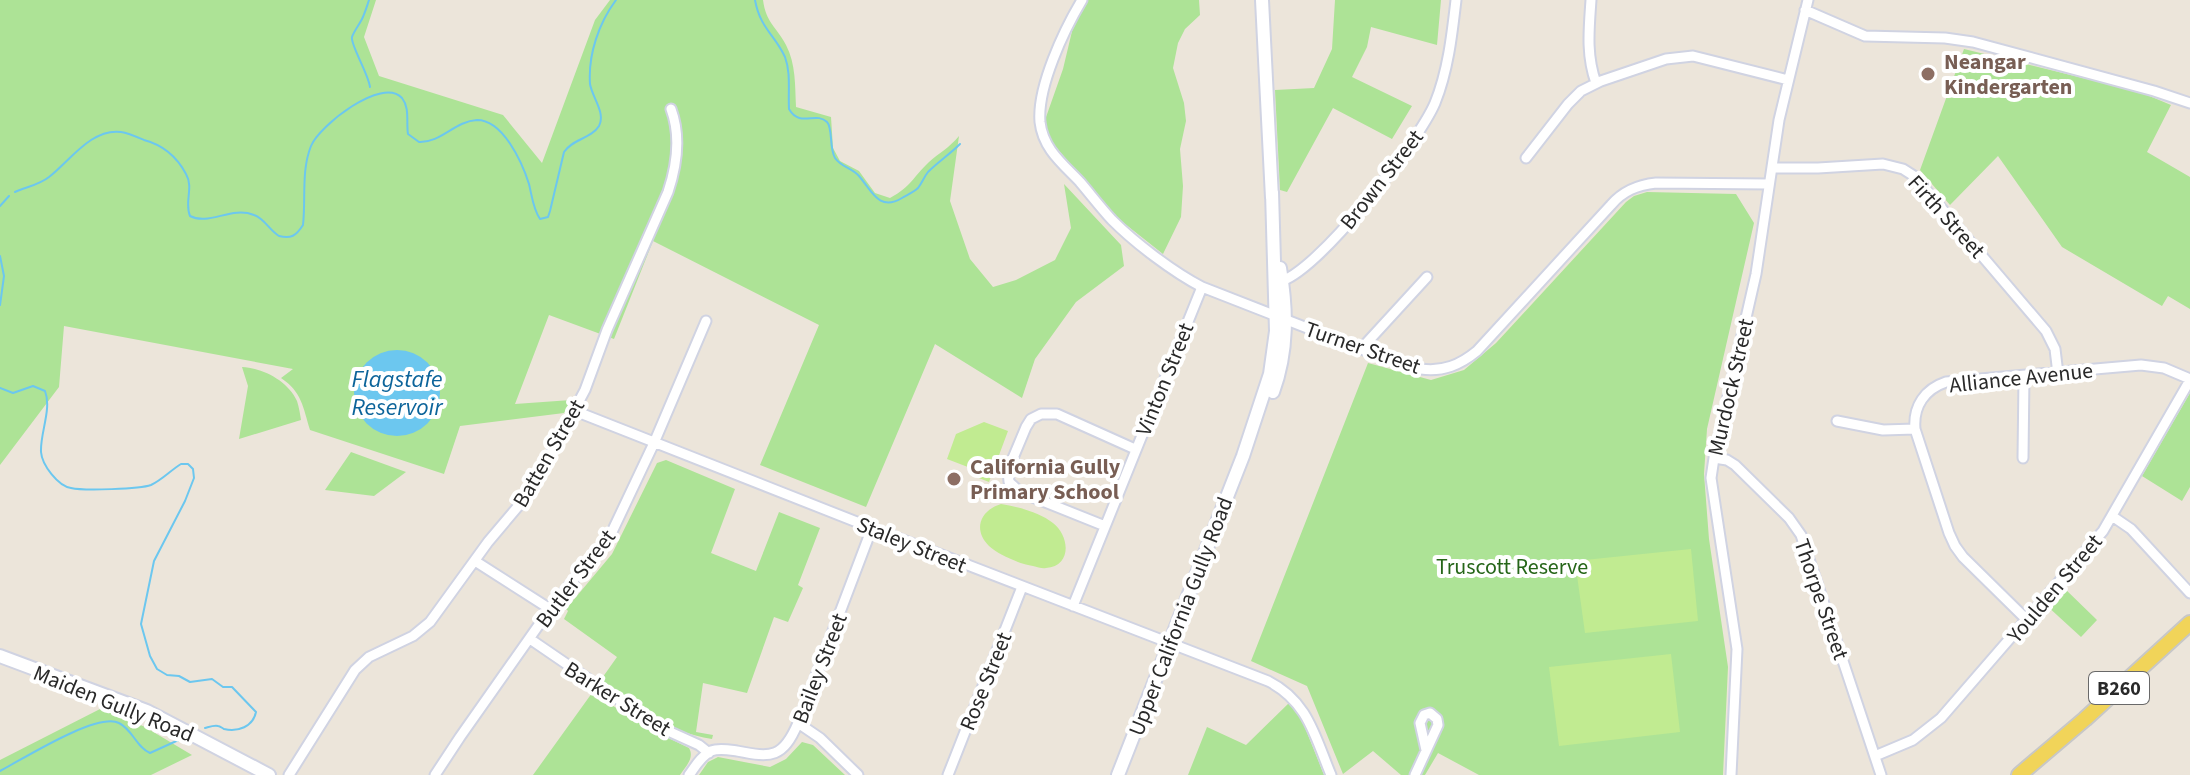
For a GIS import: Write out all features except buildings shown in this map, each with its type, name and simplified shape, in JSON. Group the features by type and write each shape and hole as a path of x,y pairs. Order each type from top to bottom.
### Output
{"main road":[{"name":"B260","path":"2019,775 2190,623"}],"street":[{"name":"Turner Street","path":"1082,0 1066,29 1047,80 1040,111 1044,139 1054,155 1116,224 1177,272 1202,287 1421,369 1450,367 1477,351 1626,191 1656,183 1769,184"},
{"name":"Upper California Gully Road","path":"1118,775 1243,456 1276,384 1283,356 1262,0"},
{"name":"Brown Street","path":"1278,282 1301,271 1324,249 1397,164 1422,128 1441,86 1456,0"},
{"path":"1591,0 1588,46 1589,62 1596,83"},
{"path":"1806,3 1860,35 1966,40 2142,87 2190,103"},
{"name":"Murdock Street","path":"1731,775 1737,649 1711,484 1714,458 1756,274 1779,120 1806,3"},
{"path":"1526,158 1573,99 1596,83 1659,61 1687,55 1788,80"},
{"name":"Batten Street","path":"289,775 355,670 369,657 403,642 422,629 531,491 575,411 668,192 675,169 676,121 671,109"},
{"name":"Firth Street","path":"1772,168 1883,164 1903,169 1914,176 2046,331 2055,349 2058,374"},
{"path":"1361,349 1427,277"},
{"name":"Vinton Street","path":"1073,606 1202,287"},
{"name":"Butler Street","path":"435,775 550,609 611,534 706,321"},
{"name":"Alliance Avenue","path":"1915,429 1915,416 1923,396 1946,382 2141,365 2171,370 2190,380"},
{"path":"2023,458 2024,376"},
{"name":"Youlden Street","path":"1875,756 1905,745 1935,724 2090,547 2112,516 2190,380"},
{"name":"Staley Street","path":"575,411 1256,676 1286,691 1297,702 1307,716 1331,775"},
{"path":"1105,526 1020,492 1009,482 1008,470 1028,423 1041,414 1057,414 1135,449"},
{"path":"1837,421 1883,430 1915,429 1955,546 2027,620"},
{"name":"Thorpe Street","path":"1714,458 1735,465 1789,518 1801,535 1881,775"},
{"path":"2112,516 2128,525 2190,593"},
{"name":"Bailey Street","path":"709,753 721,749 761,756 775,754 786,746 798,723 872,528"},
{"path":"475,561 550,609"},
{"name":"Rose Street","path":"948,775 1022,587"},
{"name":"Barker Street","path":"530,639 645,719 709,753"},
{"name":"Maiden Gully Road","path":"0,656 147,711 269,775"},
{"path":"798,723 820,738 858,775"},
{"path":"1415,775 1426,750"},
{"path":"689,775 709,753"}],"green space":[{"path":"0,0 376,0 364,37 379,76 503,115 542,163 595,20 610,0 763,0 769,19 792,60 796,107 831,117 833,148 840,161 859,171 875,193 890,198 897,194 959,136 950,201 970,259 993,287 1016,280 1055,260 1071,228 1064,184 1121,245 1124,266 1076,302 1035,359 1022,398 935,344 866,507 760,465 819,325 653,241 614,339 549,315 515,404 571,400 564,413 460,426 444,474 310,430 298,395 281,378 293,369 64,326 59,387 0,465"},
{"path":"1087,0 1199,0 1200,15 1185,29 1178,43 1173,68 1186,121 1180,149 1183,186 1181,217 1163,254 1115,216 1049,139 1045,120 1063,69 1074,23"},
{"path":"1335,0 1441,0 1437,45 1371,27 1367,47 1352,77 1412,106 1392,139 1333,108 1287,192 1280,190 1275,90 1314,88 1332,49"},
{"path":"1964,49 2140,92 2171,105 2147,152 2190,177 2190,309 2168,296 2162,306 2062,247 1998,156 1950,205 1920,170"},
{"name":"Truscott Reserve","path":"1647,192 1736,194 1754,223 1707,429 1704,474 1709,539 1728,667 1723,775 1479,775 1438,753 1425,775 1401,775 1373,751 1343,774 1307,686 1251,661 1368,363 1431,380 1464,370 1496,343 1626,202"},
{"path":"242,367 266,373 288,387 297,401 301,420 239,439 248,386"},
{"path":"2190,393 2190,487 2182,501 2142,476"},
{"path":"984,422 1008,431 989,482 971,475 973,469 947,459 956,434"},
{"path":"351,452 406,472 374,496 325,490"},
{"path":"666,460 735,489 711,553 756,571 779,512 820,528 798,585 803,588 788,622 774,617 747,693 703,683 696,732 713,735 712,739 666,725 600,681 617,657 564,619 566,609 612,554 657,463"},
{"path":"1001,504 1035,513 1053,523 1065,542 1066,550 1060,562 1040,568 1010,559 989,546 981,533 981,521 988,511"},
{"path":"1691,549 1698,621 1585,633 1575,561"},
{"path":"2062,586 2097,620 2081,637 2046,605"},
{"path":"1671,654 1680,732 1559,746 1549,667"},
{"path":"592,693 654,731 689,748 690,759 680,775 533,775"},
{"path":"1290,702 1302,720 1324,775 1188,775 1207,727 1246,745"},
{"path":"102,708 145,727 192,755 151,775 0,775 0,760"},
{"path":"802,742 813,745 845,775 699,775 708,762 718,757 770,767 786,759"}],"water":[{"name":"Flagstafe Reservoir","path":"397,350 421,357 433,369 440,393 433,417 421,429 397,436 373,429 361,417 354,393 361,369 373,357"}],"waterway":[{"path":"369,0 352,37 370,87"},
{"path":"15,192 45,180 81,147 100,135 121,132 157,145 178,162 188,179 190,216 205,219 245,213 258,217 279,236 290,237 303,225 306,165 316,137 352,106 380,93 393,93 404,102 408,134 419,142 434,139 469,121 486,122 495,127 503,134 522,165 540,219 548,217 564,152 596,130 601,121 590,84 591,61 604,19 616,0"},
{"path":"755,0 760,18 787,63 789,109 798,118 818,118 827,122 835,158 856,173 877,198 887,203 894,202 915,191 928,172 960,144"},
{"path":"0,206 9,196"},
{"path":"0,256 4,276 0,305"},
{"path":"0,388 13,393 33,386 45,391 47,405 42,457 52,474 66,486 78,489 145,486 155,483 181,464 188,464 193,469 194,478 185,501 154,561 141,624 157,669 190,682 212,679 223,687 232,687 256,712 252,721 239,729 229,730 220,726 205,728"},
{"path":"0,771 78,730 109,721 124,726 150,753 183,738"}],"place":[{"name":"Neangar Kindergarten","path":"1928,74"},
{"name":"California Gully Primary School","path":"954,479"}]}
